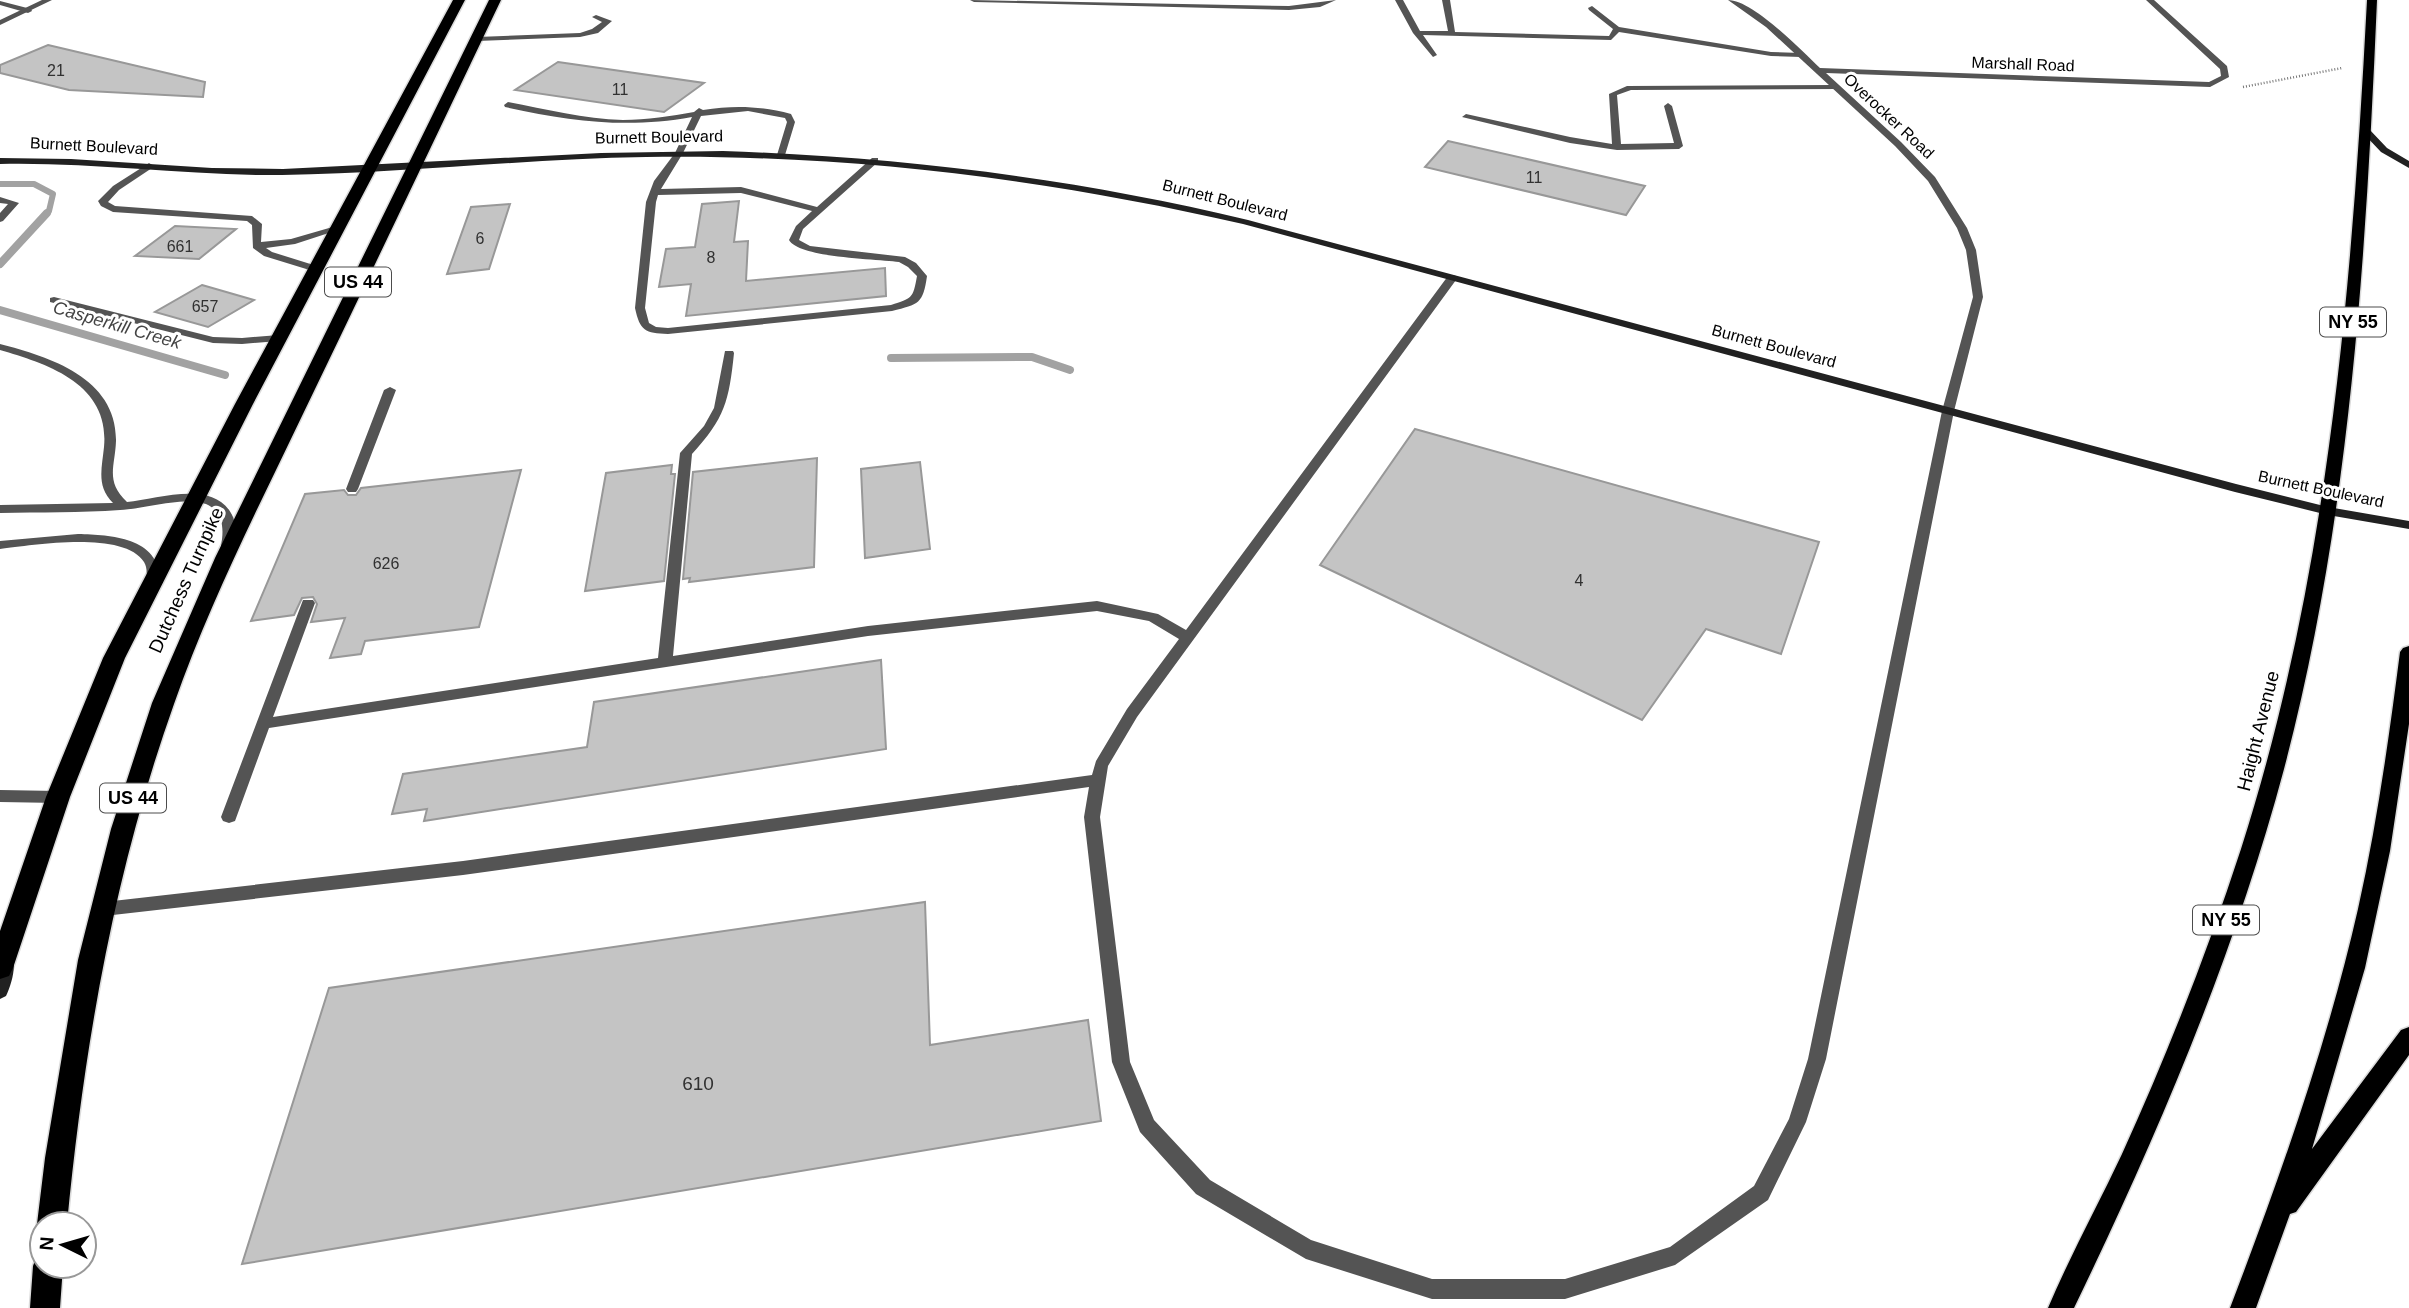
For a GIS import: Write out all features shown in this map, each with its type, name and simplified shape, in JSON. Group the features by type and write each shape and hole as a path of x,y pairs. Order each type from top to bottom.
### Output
{"highway":[{"name":"Dutchess Turnpike","path":"5,942 105,679 195,499 459,0"},
{"name":"Dutchess Turnpike","path":"54,1210 74,1062 104,909 163,703 216,577 495,0"},
{"name":"US 44","path":"0,968 5,942"},
{"path":"45,1306 47,1280"}],"main road":[{"name":"NY 55","path":"2366,131 2372,0"},
{"name":"Haight Avenue","path":"2061,1308 2110,1205 2188,1024 2260,820 2297,680 2328,512 2348,368 2366,131"},
{"path":"2243,1308 2277,1217 2319,1090 2366,915 2395,762 2409,652"},
{"path":"2277,1217 2409,1037"}],"street":[{"path":"0,23 48,0"},
{"path":"974,0 1289,8 1320,5 1332,0"},
{"path":"1399,0 1433,55"},
{"path":"1446,0 1452,34"},
{"name":"Overocker Road","path":"1452,278 1132,713 1101,765 1091,817 1121,1062 1147,1126 1203,1186 1306,1249 1432,1289 1565,1289 1675,1255 1761,1193 1797,1122 1816,1059 1948,411 1978,297 1971,250 1962,228 1932,179 1769,25 1732,0"},
{"path":"2150,0 2224,68 2225,77 2210,85"},
{"path":"0,3 28,11"},
{"path":"1590,4 1617,29 1772,54 1801,55"},
{"path":"477,39 580,35 595,31 608,22 596,17"},
{"path":"1417,33 1611,38 1617,29"},
{"name":"Marshall Road","path":"1817,70 2210,85"},
{"path":"1617,147 1612,98 1619,90 1835,87"},
{"path":"508,105 624,122 654,121 699,111 748,108 788,116 791,121 781,155"},
{"path":"1466,117 1570,140 1617,147 1679,146 1668,106"},
{"path":"699,111 678,153 659,181 651,202 640,309 644,324 660,331 875,310 914,301 919,295 922,276 912,265 901,259 808,249 796,244 794,240 799,228 875,160"},
{"path":"2366,131 2384,150 2409,165"},
{"name":"Burnett Boulevard","path":"0,160 78,160 260,173 678,153 875,160 997,173 1128,195 1245,222 2328,512 2409,525"},
{"path":"149,166 116,188 103,201 104,205 113,209 249,218 257,224 256,246"},
{"path":"655,192 741,190 818,210"},
{"path":"0,200 14,203 0,219"},
{"path":"256,246 292,242 337,229"},
{"path":"256,246 268,254 316,269"},
{"path":"54,300 213,340 279,338"},
{"path":"0,347 31,355 84,382 108,422 109,452 105,479 108,489 124,506"},
{"path":"665,662 686,453 708,430 721,410 729,354"},
{"path":"352,489 390,390"},
{"path":"0,509 124,506 195,499 209,501 220,507 230,526 229,538 216,577"},
{"path":"0,545 81,538 121,543 148,557 153,580"},
{"path":"229,817 261,724 308,603"},
{"path":"261,724 868,631 1097,606 1153,617 1187,637"},
{"path":"104,909 463,868 1098,780"},
{"path":"0,796 58,797"},
{"path":"0,991 5,942"}],"path":[{"path":"2210,85 2244,87 2342,68"}],"building":[{"path":"48,45 205,82 203,97 69,90 0,73 0,65"},
{"path":"558,62 704,83 664,112 515,90"},
{"path":"1448,141 1645,186 1626,215 1425,167"},
{"path":"739,201 734,242 748,241 746,281 885,268 886,296 686,316 691,284 659,287 666,249 695,247 702,204"},
{"path":"510,204 489,269 447,274 471,207"},
{"path":"175,226 236,229 199,259 135,256"},
{"path":"202,285 254,300 208,327 155,312"},
{"path":"1415,429 1819,542 1781,654 1706,629 1642,720 1320,565"},
{"path":"817,458 814,567 689,582 690,578 683,579 693,472"},
{"path":"920,462 930,549 865,558 861,469"},
{"path":"672,465 671,474 675,474 664,581 585,591 606,473"},
{"path":"521,470 479,627 365,641 361,654 330,658 345,618 311,622 317,604 313,597 302,598 294,615 251,621 305,494 344,490 348,495 356,495 361,488"},
{"path":"881,660 886,749 424,821 427,809 392,814 403,774 587,747 594,702"},
{"path":"925,902 930,1045 1088,1020 1101,1121 242,1264 329,988"}],"waterway":[{"name":"Casperkill Creek","path":"0,184 34,184 53,194 47,213"},
{"name":"Casperkill Creek","path":"0,264 47,213"},
{"name":"Casperkill Creek","path":"0,310 225,375"},
{"name":"Casperkill Creek","path":"891,358 1032,357 1070,370"}]}
